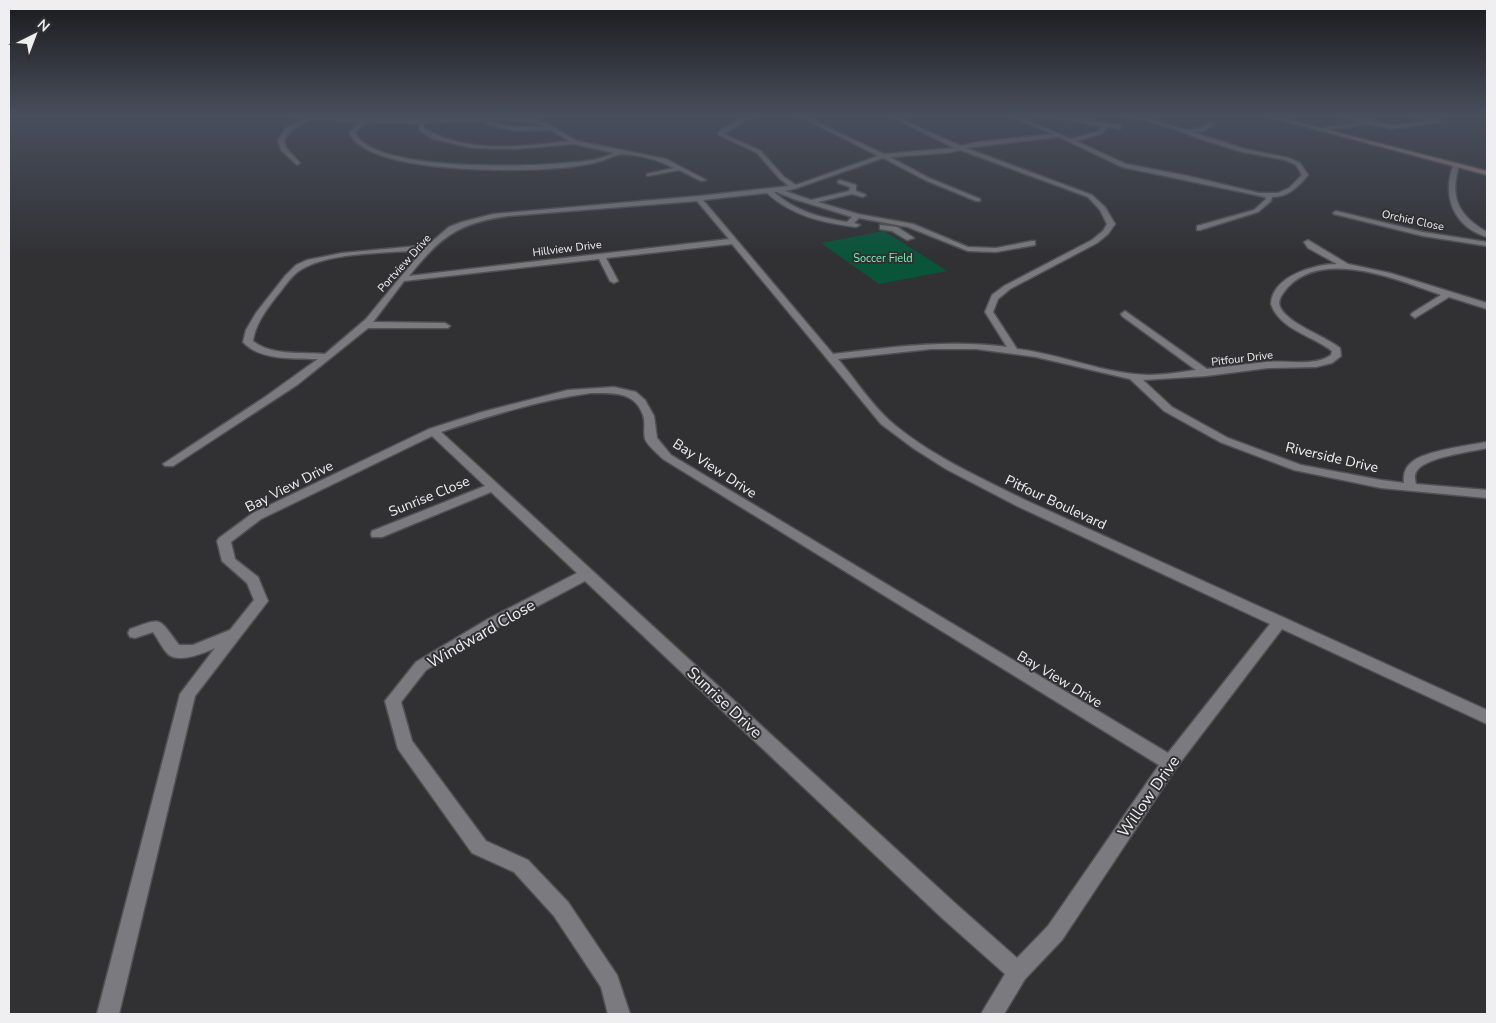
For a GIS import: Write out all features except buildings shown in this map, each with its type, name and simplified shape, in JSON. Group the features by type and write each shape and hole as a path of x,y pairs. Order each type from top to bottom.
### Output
{"street":[{"path":"425,163 493,169 537,168 585,163"},
{"path":"669,163 703,180"},
{"path":"770,163 782,178 794,187"},
{"name":"Portview Drive","path":"169,464 292,385 327,357 365,325 402,279 431,247 450,230 482,219 794,187 864,163"},
{"path":"897,163 927,179 978,200"},
{"path":"1000,163 1090,196 1101,205 1111,224 1106,234 997,294 991,303 989,312 1013,350"},
{"path":"1117,163 1124,166 1268,196 1279,195 1300,182 1305,175 1295,163"},
{"path":"1444,163 1487,173"},
{"path":"1456,166 1450,184 1451,198 1459,213 1487,234"},
{"path":"648,175 681,168"},
{"path":"840,182 854,186 852,192"},
{"path":"773,190 857,216 917,227 967,249 1020,247 1032,243"},
{"path":"773,190 777,200 805,213 849,224 889,228 910,238"},
{"path":"812,202 852,192 863,195"},
{"path":"1200,228 1256,211 1268,200 1268,196"},
{"name":"Pitfour Boulevard","path":"698,198 885,422 908,442 945,464 1021,503 1487,717"},
{"name":"Orchid Close","path":"1336,213 1423,234 1487,244"},
{"path":"849,224 857,216"},
{"name":"Hillview Drive","path":"402,279 735,240"},
{"path":"1308,242 1311,246 1347,265"},
{"path":"327,357 270,352 252,347 248,342 248,335 266,304 294,271 307,262 325,258 431,247"},
{"path":"602,255 614,282"},
{"name":"Pitfour Drive","path":"831,358 930,346 976,346 1013,350 1134,377 1158,378 1268,365 1316,364 1329,361 1336,356 1338,350 1328,342 1291,322 1278,312 1275,306 1276,296 1287,283 1306,272 1324,266 1347,265 1376,271 1487,306"},
{"path":"1415,315 1448,294"},
{"path":"1125,314 1206,373"},
{"path":"365,325 444,326"},
{"name":"Riverside Drive","path":"1134,377 1168,409 1224,440 1298,468 1381,484 1487,494"},
{"name":"Bay View Drive","path":"232,638 261,601 253,580 229,561 224,541 258,516 433,432 486,414 568,393 614,390 632,394 641,402 649,416 651,439 667,457 1170,763"},
{"name":"Sunrise Drive","path":"433,432 949,911 1018,972"},
{"path":"1410,486 1409,474 1416,464 1431,458 1487,445"},
{"name":"Sunrise Close","path":"377,534 492,487"},
{"name":"Windward Close","path":"587,574 493,623 422,666 393,701 404,744 479,847 521,866 561,909 610,982 619,1014"},
{"name":"Willow Drive","path":"992,1014 1018,972 1055,933 1170,763 1280,622"},
{"path":"135,633 156,625 175,651 196,651 232,638"},
{"path":"108,1014 188,694 232,638"}],"green space":[{"name":"Soccer Field","path":"884,231 947,271 879,284 821,243"}]}
